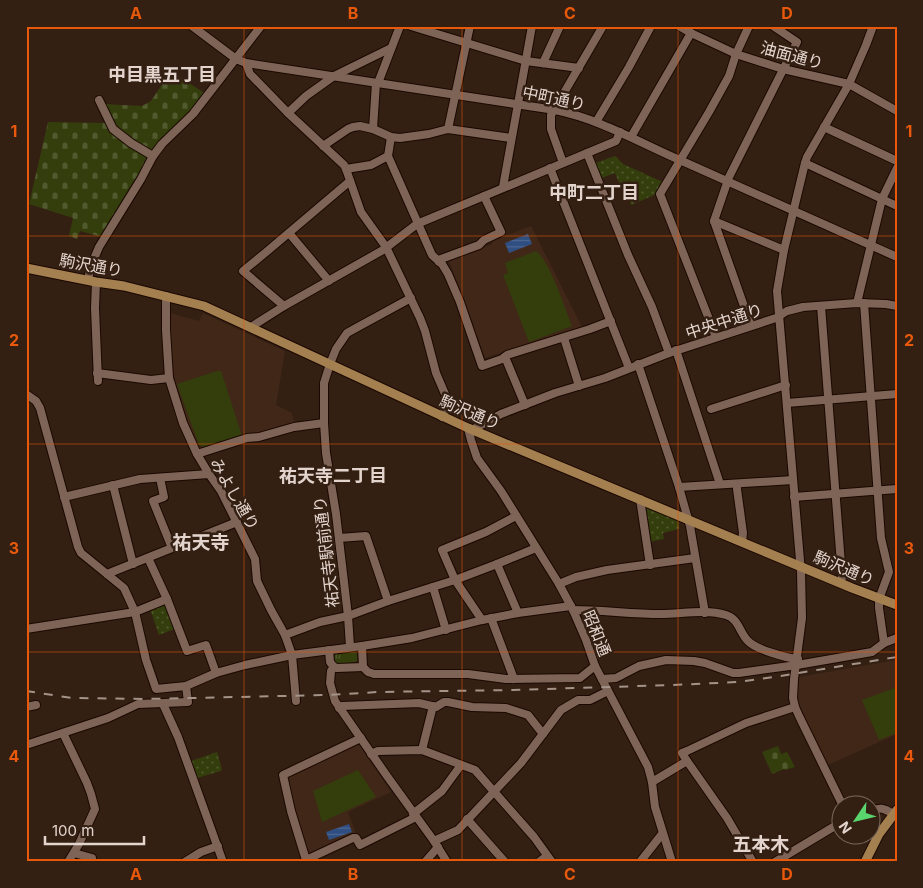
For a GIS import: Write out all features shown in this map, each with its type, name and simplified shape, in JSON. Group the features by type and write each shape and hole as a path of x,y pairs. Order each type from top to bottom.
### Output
{"main road":[{"name":"駒沢通り","path":"26,268 124,286 204,306 470,429 897,605"},
{"path":"866,862 879,834 895,812"}],"street":[{"name":"中町通り","path":"192,26 236,59 246,63 566,112 620,132 897,257"},
{"path":"169,378 151,380 97,377 95,308 91,266 99,247 153,156 162,144 193,114 261,26"},
{"path":"373,129 377,83 400,26"},
{"path":"411,26 526,61 579,68"},
{"path":"448,129 470,26"},
{"path":"503,187 532,26"},
{"path":"543,63 560,26"},
{"path":"563,163 551,129 551,115 603,26"},
{"path":"596,122 651,26"},
{"name":"油面通り","path":"679,26 736,54 783,69 848,84 897,111"},
{"path":"716,338 660,194 729,76 736,54 749,26"},
{"path":"751,326 714,220 728,180 797,42 773,26"},
{"name":"中央中通り","path":"470,429 501,414 555,393 605,378 638,364 772,320 779,316 777,291 784,250 805,163 848,84 873,26"},
{"path":"631,137 691,33"},
{"path":"288,114 306,96 334,76 391,48"},
{"path":"246,63 250,74 288,114 346,168 361,212 386,248 425,331 436,373 448,401 442,416"},
{"path":"99,100 113,130 153,156"},
{"path":"323,146 353,127 360,126 400,138 410,138 448,129 511,138"},
{"path":"824,127 897,161"},
{"path":"251,328 284,306 386,248 419,223 616,141 620,132"},
{"path":"392,137 388,156 432,255 448,274 454,286 482,366 611,321"},
{"path":"587,153 628,255 673,352 720,484"},
{"path":"346,168 371,165 388,156"},
{"path":"805,163 897,206"},
{"path":"550,168 629,368"},
{"path":"884,643 879,599 893,571 881,538 871,397 860,303 870,245 882,199 897,168"},
{"path":"284,306 243,271 350,181"},
{"path":"439,262 441,259 479,245 484,240 501,232 484,196"},
{"path":"714,220 784,250"},
{"path":"289,233 329,280"},
{"name":"みよし通り","path":"166,296 169,378 197,454 221,491 255,559 257,581 285,635 292,654 296,701"},
{"name":"祐天寺駅前通り","path":"350,647 335,500 326,453 324,383 336,349 347,333 411,298"},
{"path":"839,796 795,707 793,698 802,618 801,572 779,316 787,311 803,307 860,303 897,306"},
{"path":"822,306 841,583"},
{"path":"564,338 580,386"},
{"path":"505,357 525,404"},
{"path":"638,364 679,487 688,520 704,612"},
{"path":"711,409 786,385"},
{"path":"26,394 36,401 40,408 78,547 81,553 124,588 135,612 146,660 156,689 186,686 216,673 292,654 412,638 518,613 572,608 660,614 704,612 727,616 734,620 748,641 797,662"},
{"path":"787,403 897,394"},
{"path":"197,454 246,438 259,437 294,427 324,423"},
{"name":"昭和通","path":"470,429 471,440 477,458 501,491 559,584 572,608 595,666 642,754 648,767 655,808 672,862"},
{"path":"64,497 140,479 209,474"},
{"path":"160,478 164,497 153,501 172,548"},
{"path":"679,487 793,480"},
{"path":"738,484 737,489 743,533 742,542"},
{"path":"113,485 132,564"},
{"path":"794,497 897,489"},
{"path":"640,500 650,565"},
{"path":"482,620 455,580 442,550 486,532 516,516"},
{"path":"107,574 237,522"},
{"path":"339,538 366,536 388,601"},
{"path":"285,635 320,622 348,616 455,580 536,548"},
{"path":"148,558 167,599 187,651 206,645 216,673"},
{"path":"559,584 576,577 607,570 695,558"},
{"path":"497,564 518,613"},
{"path":"433,587 446,630"},
{"path":"26,628 135,612 167,599"},
{"path":"491,618 514,679"},
{"path":"602,679 616,678 639,666 666,660 694,661 738,673 797,662 872,652 884,643 897,638"},
{"path":"362,646 363,667 368,672 374,674 468,674 506,680 580,678 595,666"},
{"path":"329,650 330,662 334,667 363,667"},
{"path":"334,667 331,671 330,683 339,708 448,862"},
{"path":"26,745 108,718 138,704 188,702 186,686"},
{"path":"425,862 436,844 458,830 521,763 556,715 566,706 578,700 590,700 608,692"},
{"path":"339,708 342,706 419,703 436,707 444,702 472,707 506,708 528,715 543,734"},
{"path":"163,704 178,737 223,862"},
{"path":"26,707 36,705"},
{"path":"422,750 433,706"},
{"path":"753,862 682,753 746,723 795,707"},
{"path":"63,733 87,783 95,809 79,844 68,862"},
{"path":"360,738 283,776 291,811 306,860 353,838 356,838 360,845 415,816 442,791 461,765"},
{"path":"371,754 378,751 422,750 475,770 534,837 550,859 539,862"},
{"path":"652,782 687,761"},
{"path":"880,808 895,812"},
{"path":"466,820 505,862"},
{"path":"775,862 830,829"},
{"path":"640,862 662,834"},
{"path":"185,862 201,852 218,846"},
{"path":"74,853 92,858 92,862"}],"shaded area":[{"path":"531,226 582,327 485,358 449,261 492,244 492,241"},
{"path":"167,312 199,321 203,313 285,351 276,405 292,413 295,426 204,451 196,447 184,419 171,377"},
{"path":"897,660 897,734 828,765 801,713 798,704 798,677"},
{"path":"358,743 391,792 348,812 356,834 307,856 292,810 286,777"}],"green space":[{"path":"172,72 206,94 154,151 150,152 115,128 104,104 142,106 151,101"},
{"path":"48,122 108,123 149,158 102,237 80,231 77,239 69,236 73,218 29,204"},
{"path":"615,156 623,164 665,183 659,193 631,205 625,189 622,190 615,173 599,179 593,164"},
{"path":"536,251 552,275 572,326 529,342 503,275 508,273 505,263"},
{"path":"221,371 242,436 204,447 199,445 177,384"},
{"path":"643,505 679,521 679,529 663,533 664,539 649,542"},
{"path":"165,603 175,629 159,635 150,609"},
{"path":"354,651 357,661 339,664 335,661 334,656 337,653"},
{"path":"897,687 897,733 879,740 862,700"},
{"path":"778,746 781,754 787,752 795,767 772,774 762,752"},
{"path":"217,752 221,771 197,778 191,761"},
{"path":"358,770 376,797 322,822 313,791"}],"water":[{"path":"528,234 532,244 509,253 505,243"},
{"path":"349,824 352,832 329,840 326,832"}],"railway":[{"path":"26,691 72,698 145,699 673,685 738,682 897,657"}],"district":[{"name":"中目黒五丁目","path":"162,74"},
{"name":"中町二丁目","path":"594,192"},
{"name":"祐天寺二丁目","path":"333,475"},
{"name":"祐天寺","path":"201,542"},
{"name":"五本木","path":"761,844"}]}
